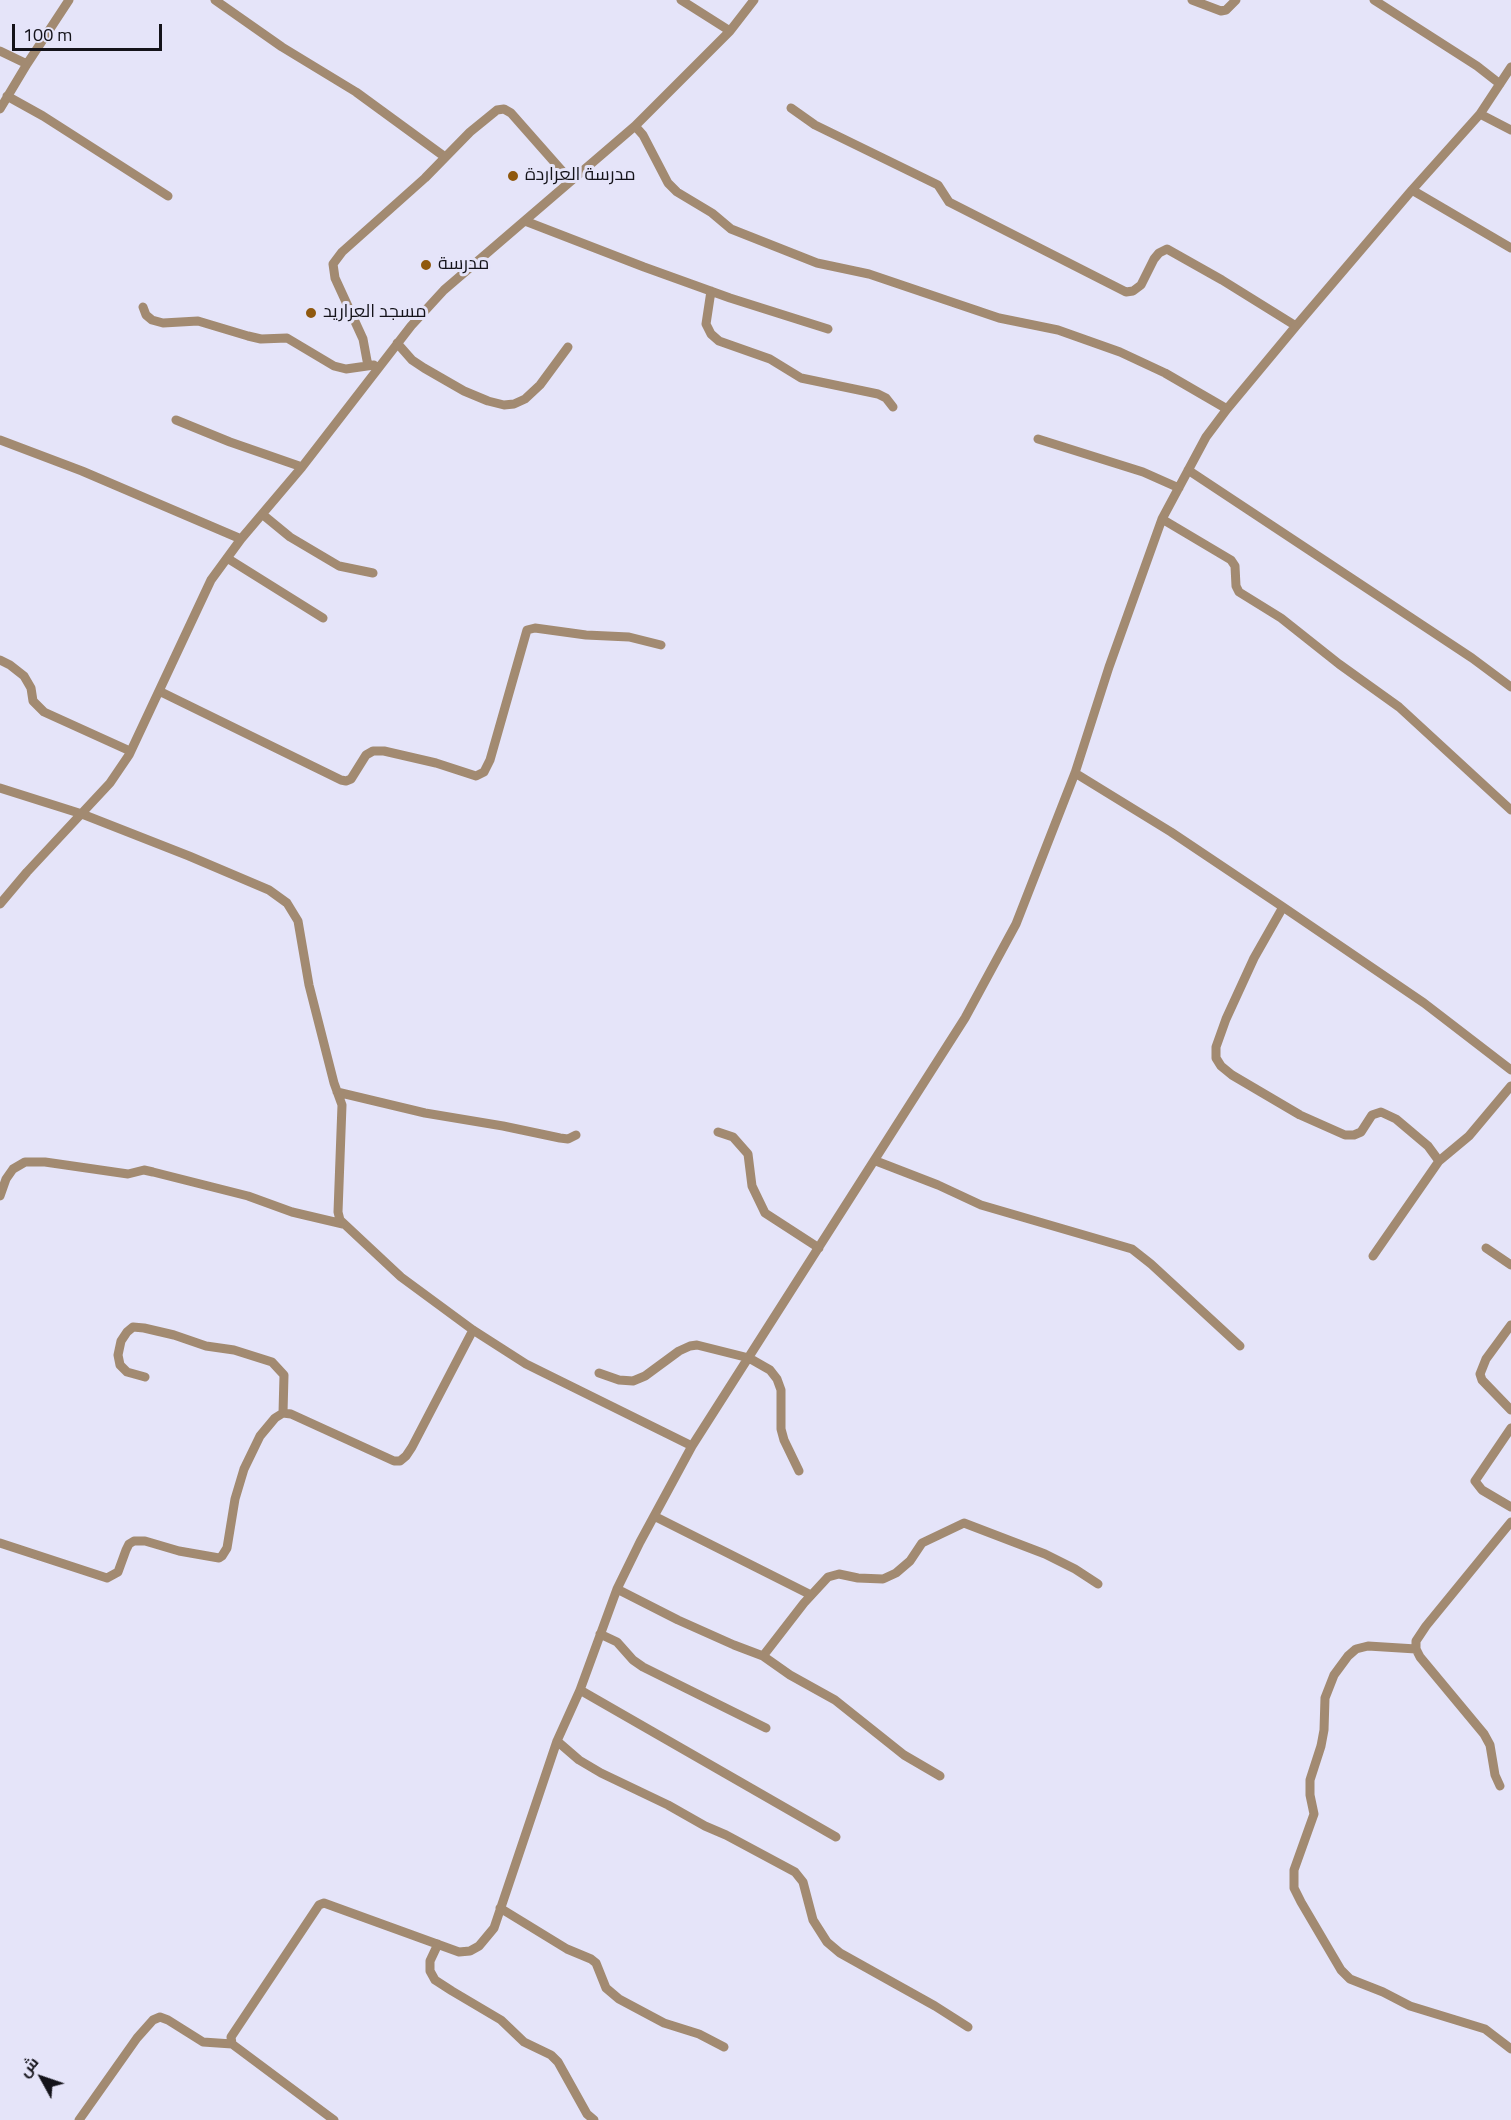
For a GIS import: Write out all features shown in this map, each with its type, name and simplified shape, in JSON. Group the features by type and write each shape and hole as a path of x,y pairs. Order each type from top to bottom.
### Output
{"street":[{"path":"0,109 69,0"},
{"path":"215,0 282,47 356,92 445,157"},
{"path":"681,0 730,31"},
{"path":"0,904 110,783 130,751 211,580 241,539 303,466 397,343 444,290 635,126 730,31 754,0"},
{"path":"1192,0 1226,10 1236,0"},
{"path":"1374,0 1477,66 1500,84"},
{"path":"0,51 27,64"},
{"path":"232,2044 231,2037 319,1905 324,1903 459,1952 470,1951 479,1946 494,1928 556,1741 580,1690 617,1589 654,1516 692,1446 876,1161 965,1018 1016,924 1075,773 1109,667 1162,519 1206,437 1296,326 1480,114 1511,67"},
{"path":"7,96 43,116 168,196"},
{"path":"791,108 829,132 938,185 949,202 1126,292 1133,291 1141,285 1159,253 1167,249 1296,326"},
{"path":"368,366 363,339 338,286 333,264 342,252 489,116 497,110 504,109 511,113 571,181"},
{"path":"1480,114 1511,130"},
{"path":"635,126 643,135 668,183 731,229 817,263 857,270 999,318 1058,330 1120,352 1166,372 1227,409"},
{"path":"1412,190 1511,248"},
{"path":"525,220 711,291 828,329"},
{"path":"711,291 706,324 711,334 719,341 770,359 801,378 878,394 886,398 893,407"},
{"path":"143,307 146,315 152,320 163,323 198,321 261,339 287,338 334,366 346,369 382,362"},
{"path":"397,343 412,360 424,368 464,391 504,405 525,399 540,385 568,348"},
{"path":"176,420 230,442 303,466"},
{"path":"1038,439 1143,472 1179,488"},
{"path":"0,440 82,471 241,539"},
{"path":"1188,470 1472,657 1511,687"},
{"path":"262,514 290,537 339,566 373,573"},
{"path":"1162,519 1231,560 1235,566 1236,586 1239,592 1281,618 1399,707 1511,810"},
{"path":"227,558 323,618"},
{"path":"159,691 341,780 351,779 366,755 373,751 384,751 436,763 476,776 484,772 490,760 527,630 534,628 586,635 629,637 661,645"},
{"path":"0,660 24,676 31,688 33,701 44,712 130,751"},
{"path":"1075,773 1171,832 1283,907 1433,1010 1511,1070"},
{"path":"0,788 82,814 189,856 259,886 287,903 298,921 309,985 342,1105 338,1212 343,1224 401,1277 473,1330 526,1364 692,1446"},
{"path":"1283,907 1254,958 1226,1019 1216,1047 1216,1058 1221,1066 1232,1075 1300,1114 1345,1135 1361,1132 1372,1115 1381,1112 1396,1119 1428,1146 1439,1161"},
{"path":"1373,1256 1439,1161 1469,1136 1489,1115 1511,1086"},
{"path":"337,1092 424,1113 560,1138 568,1139 576,1136"},
{"path":"718,1132 733,1137 748,1154 752,1186 765,1213 819,1248"},
{"path":"876,1161 939,1185 981,1205 1132,1249 1240,1346"},
{"path":"0,1197 6,1179 13,1169 25,1162 45,1162 128,1174 144,1170 248,1196 292,1212 343,1224"},
{"path":"1486,1248 1511,1265"},
{"path":"1511,1325 1486,1359 1480,1374 1482,1380 1511,1410"},
{"path":"0,1543 107,1578 118,1572 129,1544 134,1541 145,1541 179,1551 219,1558 222,1556 227,1548 235,1499 251,1452 267,1427 283,1413 284,1375 272,1362 234,1350 206,1346 174,1335 133,1327 121,1341 118,1355 120,1365 127,1371 145,1377"},
{"path":"283,1413 291,1414 394,1461 400,1461 412,1447 473,1330"},
{"path":"599,1373 619,1380 633,1380 645,1376 679,1351 697,1345 749,1358 770,1370 777,1379 781,1390 781,1430 799,1471"},
{"path":"1511,1428 1475,1481 1482,1490 1511,1507"},
{"path":"654,1516 811,1595"},
{"path":"1500,1786 1495,1775 1490,1745 1484,1734 1429,1668 1416,1649 1416,1641 1511,1522"},
{"path":"763,1656 828,1577 838,1574 872,1580 883,1579 896,1573 910,1561 922,1544 964,1523 1045,1554 1098,1584"},
{"path":"617,1589 720,1639 763,1656 790,1675 835,1700 904,1755 939,1776"},
{"path":"600,1634 617,1642 633,1660 643,1667 766,1728"},
{"path":"1416,1649 1368,1646 1356,1649 1347,1656 1334,1675 1326,1698 1321,1746 1310,1780 1314,1814 1294,1870 1294,1888 1341,1970 1350,1979 1410,2006 1485,2029 1511,2049"},
{"path":"580,1690 836,1837"},
{"path":"556,1741 579,1760 601,1773 668,1805 795,1872 803,1882 813,1920 827,1942 840,1953 968,2027"},
{"path":"500,1908 567,1949 591,1959 596,1964 606,1988 619,1999 664,2023 699,2034 724,2047"},
{"path":"438,1944 430,1961 430,1971 435,1980 501,2020 524,2042 551,2055 558,2062 587,2114 594,2120"},
{"path":"79,2120 137,2038 153,2020 160,2017 203,2042 232,2044 334,2120"}],"place":[{"name":"مدرسة العراردة","path":"513,176"},
{"name":"مدرسة","path":"426,265"},
{"name":"مسجد العراريد","path":"311,313"}]}
